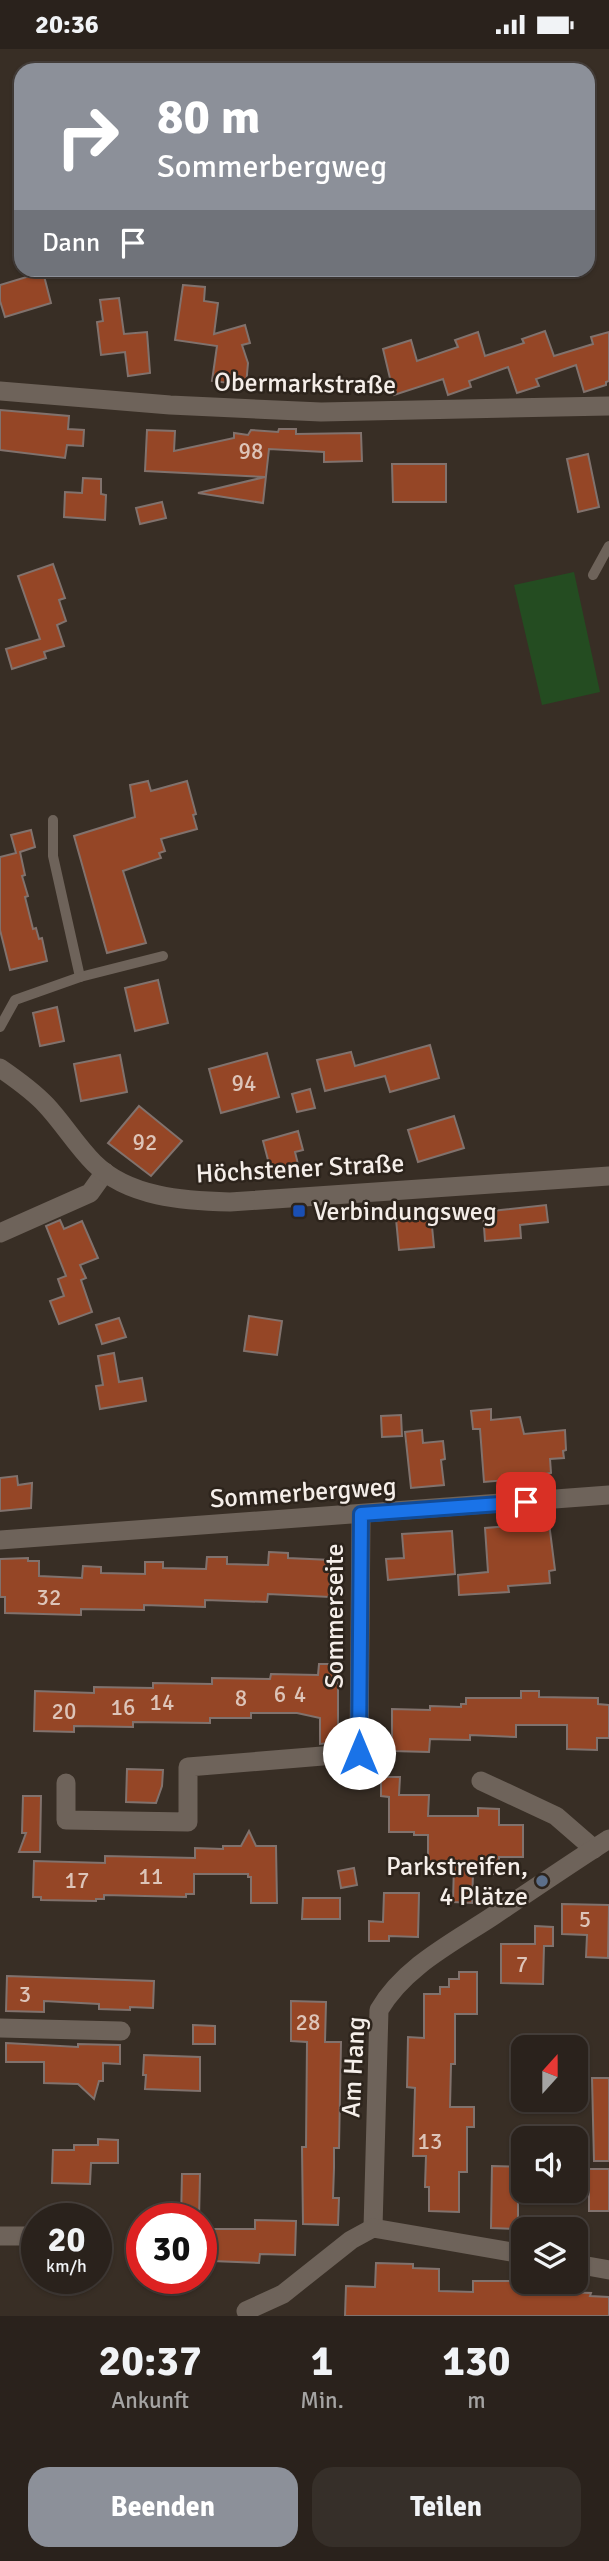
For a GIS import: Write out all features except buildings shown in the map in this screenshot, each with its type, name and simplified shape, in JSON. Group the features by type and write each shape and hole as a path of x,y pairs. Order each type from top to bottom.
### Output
{"street":[{"name":"Obermarkstraße","path":"0,391 170,405 321,412 609,406"},
{"name":"Höchstener Straße","path":"0,1068 45,1104 94,1163 124,1184 149,1193 204,1202 609,1176"},
{"path":"0,1233 90,1193 105,1172"},
{"name":"Sommerbergweg","path":"0,1540 609,1495"},
{"name":"Sommerseite","path":"66,1783 66,1820 188,1822 188,1767 359,1753 361,1514"},
{"name":"Am Hang","path":"373,2228 379,2010 390,1991 405,1976 602,1844 556,1816 481,1781"},
{"path":"0,2028 121,2031"},
{"path":"246,2311 283,2294 351,2240 373,2228 511,2252"},
{"path":"0,2236 21,2236"},
{"path":"588,2266 609,2270"}],"lane":[{"path":"593,575 609,546"},
{"path":"53,820 53,856 79,977"},
{"path":"0,1027 15,1000 79,977 163,956"}],"green space":[{"path":"574,572 600,692 542,705 514,585"}],"place":[{"name":"Verbindungsweg","path":"299,1211"},
{"name":"Parkstreifen, 4 Plätze","path":"542,1881"}],"route":[{"path":"359,1753 361,1514 526,1502"}]}
